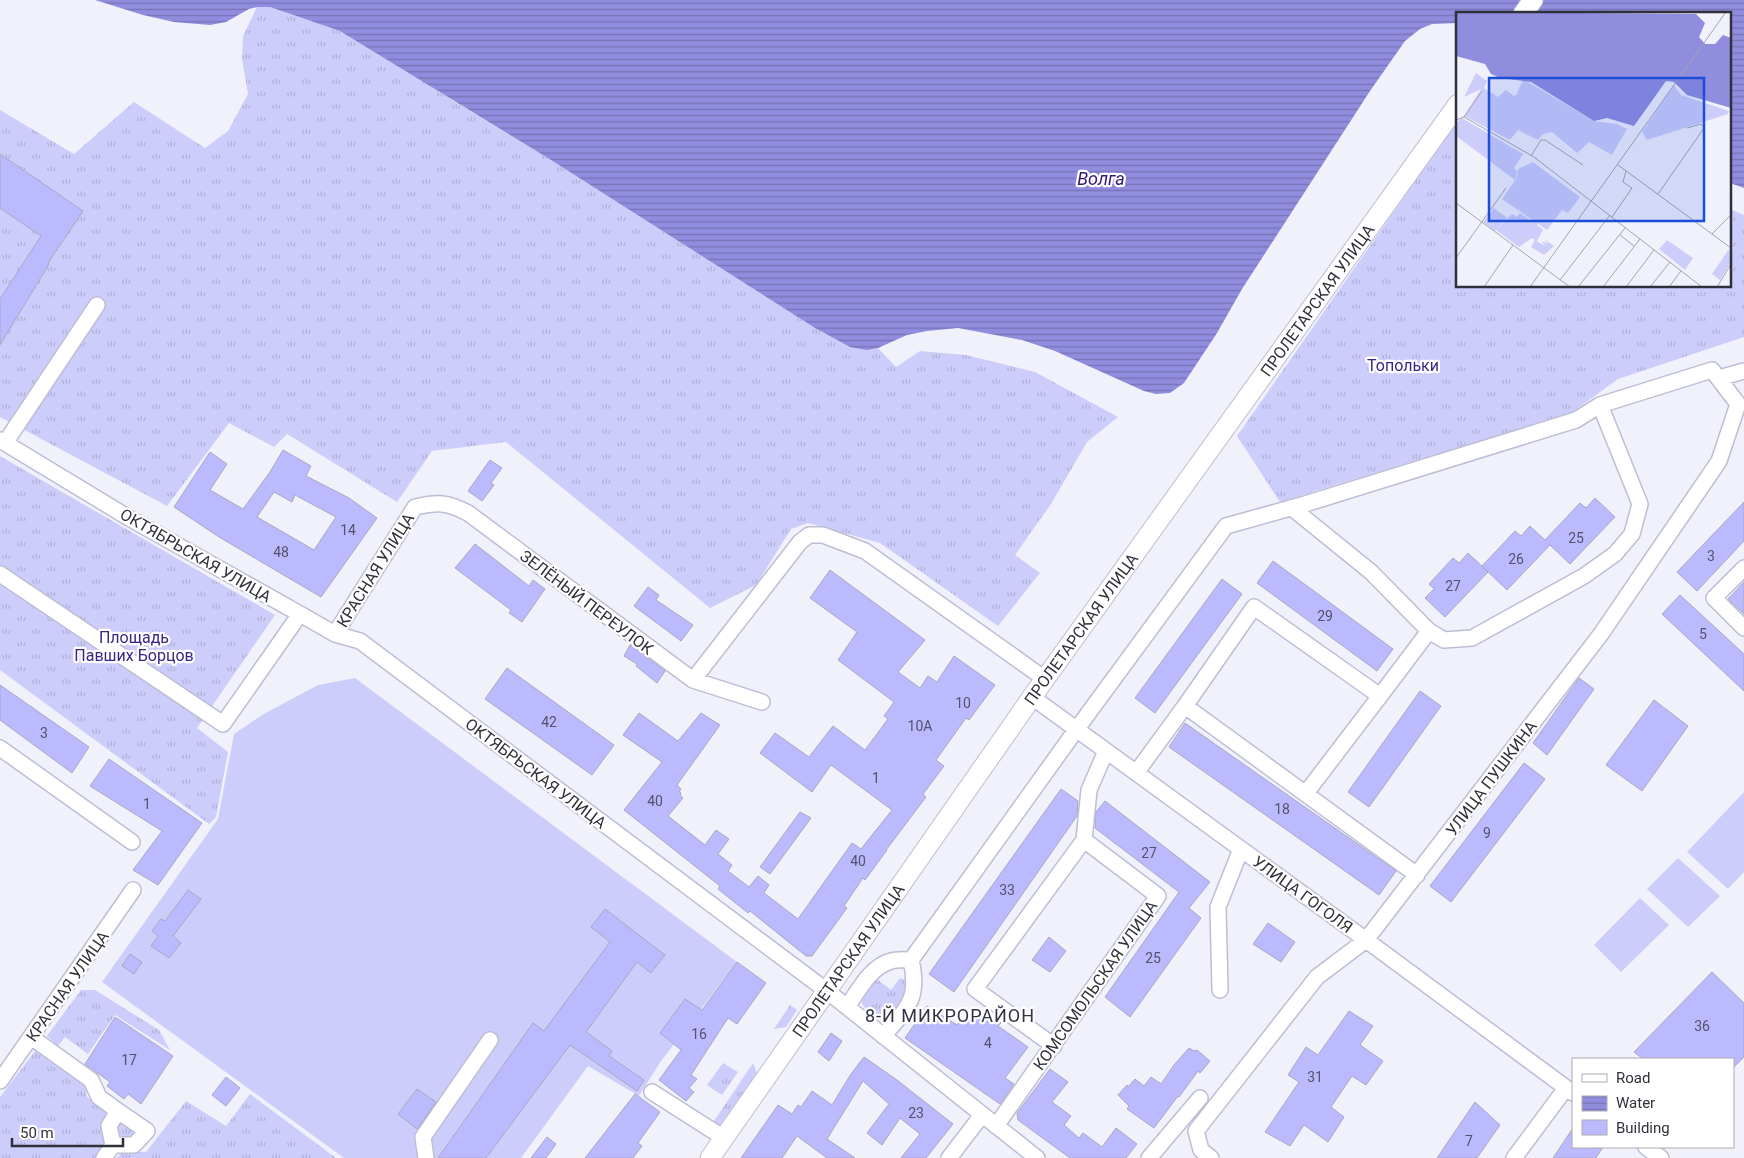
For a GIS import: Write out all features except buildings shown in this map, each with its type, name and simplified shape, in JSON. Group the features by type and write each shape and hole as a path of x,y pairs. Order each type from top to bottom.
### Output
{"main road":[{"path":"1524,12 1532,0"},
{"name":"ПРОЛЕТАРСКАЯ УЛИЦА","path":"710,1158 1032,697 1224,427 1456,107"}],"street":[{"path":"3,441 97,305"},
{"path":"883,1036 907,1009 913,994 915,976 911,960 1076,730 1226,526 1292,508 1576,420 1600,405 1716,374 1744,371"},
{"name":"УЛИЦА ПУШКИНА","path":"1212,1158 1201,1150 1196,1131 1317,977 1366,940 1417,875 1601,634 1719,461 1738,404 1716,374"},
{"path":"1292,508 1371,572 1429,631 1444,640 1472,638 1584,576 1615,554 1632,534 1640,504 1600,405"},
{"name":"ОКТЯБРЬСКАЯ УЛИЦА","path":"3,441 130,518 335,634 360,641 827,991 1037,1158"},
{"name":"ЗЕЛЁНЫЙ ПЕРЕУЛОК","path":"415,507 433,503 453,505 468,513 693,680 762,702"},
{"name":"КРАСНАЯ УЛИЦА","path":"335,634 415,507"},
{"path":"693,680 800,542 809,535 815,534 830,536 865,551 1045,679"},
{"path":"1744,568 1714,598 1744,628"},
{"path":"0,574 223,724 300,614"},
{"path":"1136,773 1254,607 1380,696"},
{"path":"1306,793 1429,631"},
{"name":"УЛИЦА ГОГОЛЯ","path":"1032,697 1570,1090"},
{"path":"1185,706 1417,875"},
{"path":"0,748 132,842"},
{"path":"1054,1046 975,988 1084,840 1089,790 1106,751"},
{"name":"КОМСОМОЛЬСКАЯ УЛИЦА","path":"996,1126 1158,896 1084,840"},
{"path":"1220,990 1218,907 1240,849"},
{"name":"КРАСНАЯ УЛИЦА","path":"0,1082 133,890"},
{"path":"847,1007 878,966 892,960 911,960"},
{"path":"32,1037 91,1080 99,1097 147,1131 134,1145 109,1152 109,1126 118,1112"},
{"path":"426,1158 423,1137 490,1040"},
{"path":"1514,1158 1570,1090"},
{"path":"652,1092 724,1138"},
{"path":"1149,1158 1200,1098"},
{"path":"949,1158 982,1115"},
{"path":"1647,1148 1661,1158"}],"green space":[{"path":"257,7 270,7 340,31 378,52 815,328 838,340 861,348 878,348 896,367 920,351 966,355 1035,372 1118,417 1087,442 1051,504 1015,555 1040,573 998,626 880,543 808,523 791,529 756,585 710,608 506,442 432,451 397,502 287,434 274,447 229,423 167,506 0,417 0,110 74,154 134,102 205,148 228,131 248,94 242,59 243,36"},
{"name":"Топольки","path":"1456,123 1456,288 1732,288 1732,210 1744,215 1744,337 1618,379 1571,413 1280,502 1237,436"},
{"name":"Площадь Павших Борцов","path":"0,456 275,615 197,728 228,752 216,817 209,824 0,670"},
{"path":"355,678 737,962 661,1061 639,1096 588,1066 521,1158 344,1158 102,982 218,819 234,734 262,715 318,685"},
{"path":"1744,792 1744,872 1728,889 1687,852"},
{"path":"1678,858 1720,896 1688,927 1647,889"},
{"path":"1640,898 1669,925 1621,972 1594,945"},
{"path":"900,978 908,982 908,990 905,1001 899,1010 882,1020 864,1007 861,1001 877,979 891,990"},
{"path":"81,990 95,990 159,1030 170,1050 115,1015 88,1054 65,1037 58,1046 47,1036"},
{"path":"790,1005 797,1010 786,1027 774,1029"},
{"path":"35,1051 85,1082 87,1097 110,1114 111,1144 102,1158 0,1158 0,1097"},
{"path":"723,1063 738,1072 722,1095 707,1085"},
{"path":"753,1063 757,1073 721,1124 710,1127"},
{"path":"250,1094 336,1158 117,1158 122,1152 146,1152 186,1101 226,1126"},
{"path":"119,1118 140,1132 131,1142 114,1142"}],"water":[{"name":"Волга","path":"95,0 1744,0 1744,188 1732,184 1732,12 1456,12 1456,23 1432,24 1420,29 1405,41 1370,91 1242,289 1217,333 1184,383 1170,393 1156,394 1144,391 1055,351 1022,340 958,328 907,335 878,348 867,350 850,347 815,328 551,160 340,31 270,7 249,9 226,22 210,25 174,22 143,15"}],"district":[{"name":"8-Й МИКРОРАЙОН","path":"950,1016"}]}
